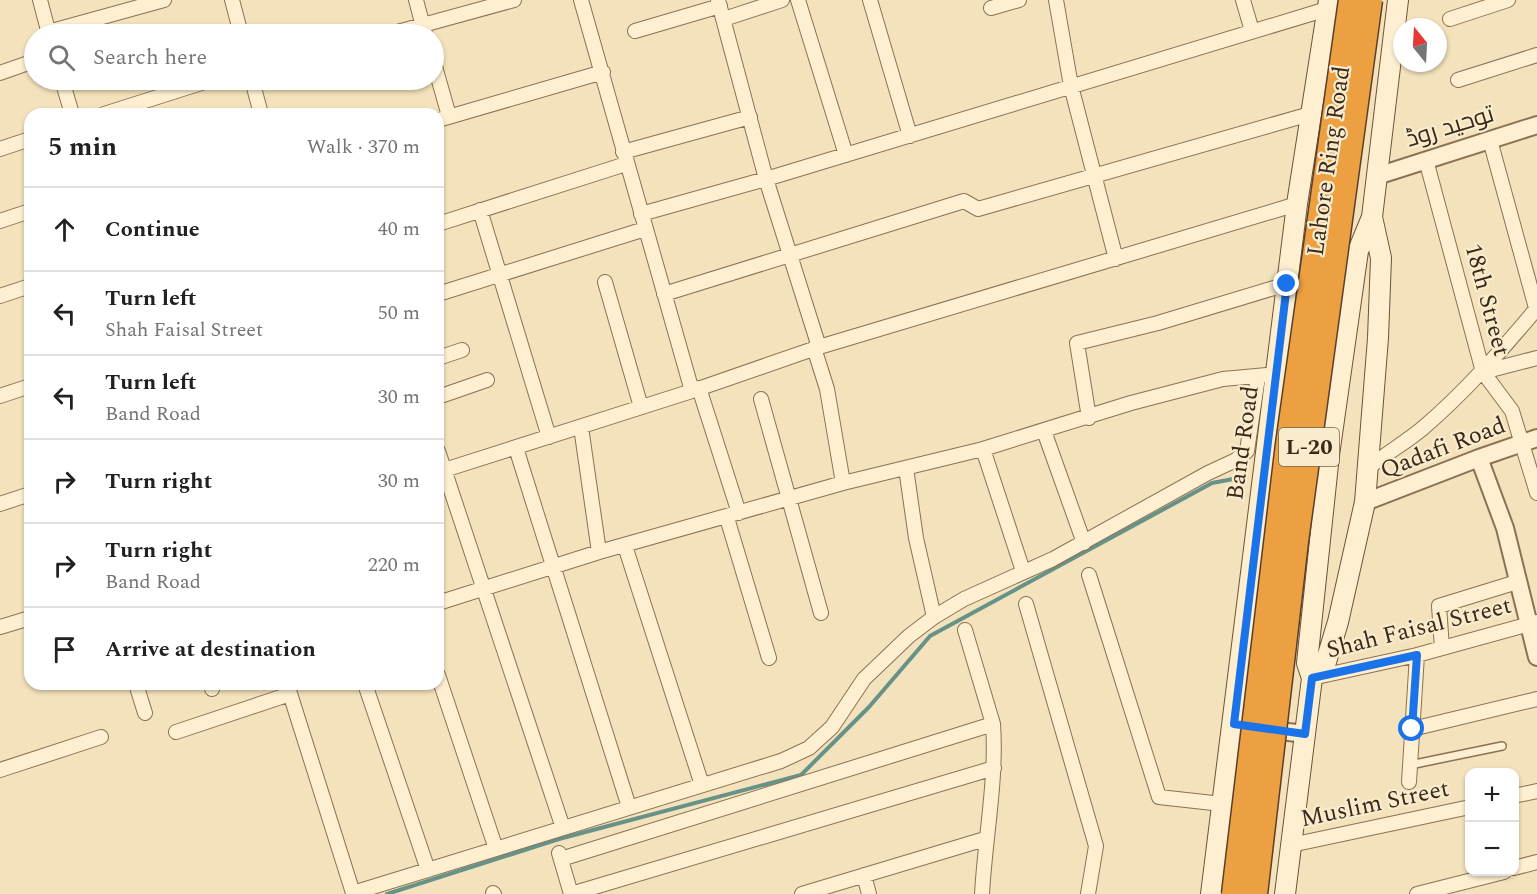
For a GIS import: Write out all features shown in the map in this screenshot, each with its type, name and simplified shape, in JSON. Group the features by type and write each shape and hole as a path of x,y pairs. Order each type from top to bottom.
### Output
{"highway":[{"name":"Lahore Ring Road","path":"1234,894 1288,444 1350,0"},
{"name":"Lahore Ring Road","path":"1255,894 1296,540 1370,0"}],"main road":[{"path":"1285,894 1312,678 1307,663 1329,455 1358,251 1372,217 1398,0"},
{"name":"Band Road","path":"1211,894 1234,724 1268,375 1287,284 1310,114 1328,5"},
{"path":"1312,678 1325,666 1332,644 1365,502 1378,338 1381,258 1372,217"}],"street":[{"path":"40,0 46,24"},
{"path":"80,24 164,0"},
{"path":"232,0 238,24"},
{"path":"416,0 422,24"},
{"path":"442,24 514,0"},
{"path":"581,0 664,294 696,389 733,515 769,658"},
{"path":"635,31 721,8 782,0"},
{"path":"798,0 846,155"},
{"path":"870,0 910,136"},
{"path":"991,8 1020,0"},
{"path":"1056,0 1071,87 1116,259"},
{"path":"1243,0 1252,32"},
{"path":"1450,19 1508,0"},
{"path":"641,214 766,179 1252,32 1328,5"},
{"path":"721,8 766,179 817,348 827,389 843,483"},
{"path":"1458,80 1537,55"},
{"path":"0,73 24,65"},
{"path":"444,118 603,72"},
{"path":"65,90 70,108"},
{"path":"123,108 180,90"},
{"path":"255,90 259,108"},
{"path":"438,90 441,108"},
{"path":"664,294 964,201 978,209 1310,114"},
{"path":"444,222 750,117"},
{"name":"توحید روڈ","path":"1377,176 1537,125"},
{"path":"1367,469 1421,430 1483,372 1537,308 1490,140"},
{"path":"0,149 24,141"},
{"name":"18th Street","path":"1426,160 1483,372 1512,411 1520,444 1537,493"},
{"path":"444,470 817,348 1297,204"},
{"path":"480,210 549,437"},
{"path":"0,221 24,213"},
{"path":"444,292 645,229"},
{"path":"605,282 641,407"},
{"path":"1089,418 1077,343 1158,323 1287,284"},
{"path":"0,296 24,288"},
{"path":"444,356 462,350"},
{"path":"1483,372 1537,358"},
{"path":"289,690 352,894 781,761 809,748 832,727 864,679 909,636 934,617 964,599 1084,543 1177,489 1236,460 1247,451 1268,375 1223,379 983,449 843,483 599,552 444,601"},
{"path":"444,395 487,380"},
{"path":"0,396 24,388"},
{"path":"761,399 821,613"},
{"path":"581,427 599,552"},
{"path":"1044,431 1084,543"},
{"name":"Qadafi Road","path":"1365,502 1537,438"},
{"path":"516,448 629,807"},
{"path":"983,449 1023,572"},
{"path":"1479,458 1505,528 1517,582 1533,623 1537,657"},
{"path":"906,468 920,560 934,617"},
{"path":"444,479 484,588 563,828"},
{"path":"0,504 24,496"},
{"path":"625,546 702,785"},
{"path":"1089,574 1159,796 1222,804"},
{"path":"1442,648 1439,606 1517,582"},
{"path":"1026,604 1096,846 1088,894"},
{"path":"0,627 24,620"},
{"name":"Shah Faisal Street","path":"1312,678 1417,655 1533,623"},
{"path":"965,630 993,724 994,768 985,839 982,894"},
{"path":"1409,782 1417,655"},
{"path":"138,690 145,713"},
{"path":"176,732 286,690"},
{"path":"367,690 428,870"},
{"path":"443,690 496,849"},
{"path":"1412,729 1537,699"},
{"path":"993,724 560,855 571,894 994,768"},
{"path":"1234,724 1305,734"},
{"path":"0,770 100,737"},
{"path":"1519,795 1537,791"},
{"name":"Muslim Street","path":"1291,845 1465,808"},
{"path":"802,894 985,839"},
{"path":"1519,867 1537,862"},
{"path":"864,875 869,894"},
{"path":"1417,894 1488,876"}],"lane":[{"path":"1410,765 1502,746"}],"waterway":[{"path":"387,894 559,839 801,775 869,707 930,636 1212,483 1244,477"}],"route":[{"path":"1287,284 1278,374 1234,724 1305,734 1312,678 1417,655 1412,729"}]}
